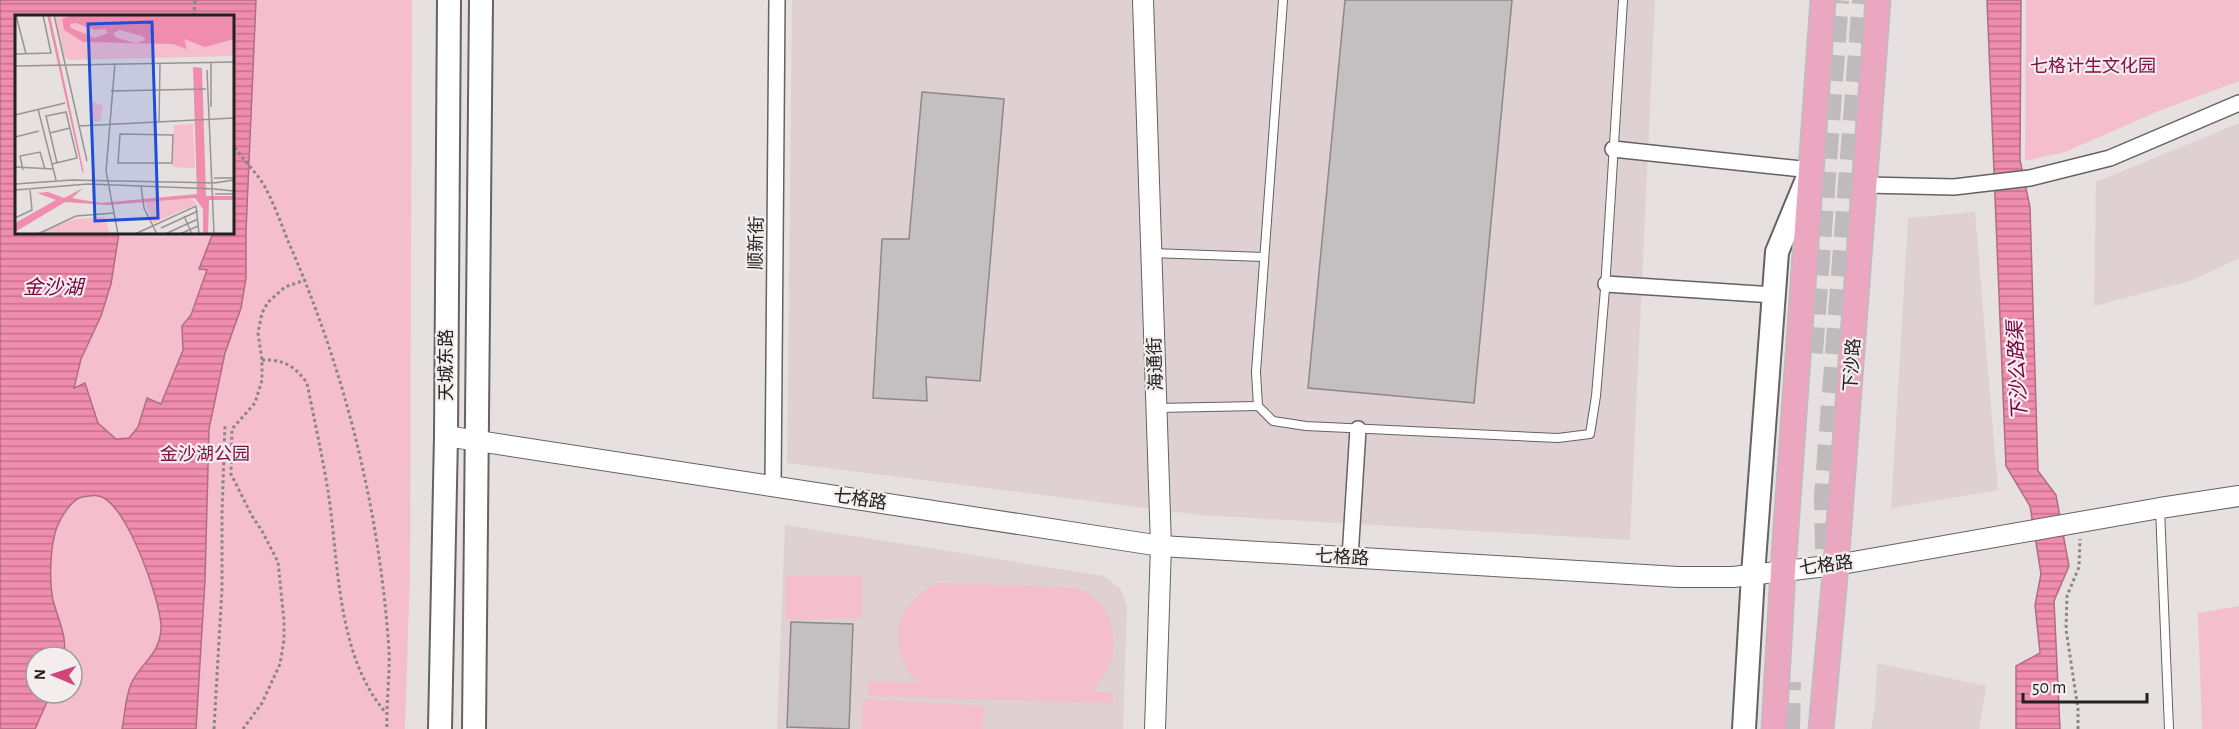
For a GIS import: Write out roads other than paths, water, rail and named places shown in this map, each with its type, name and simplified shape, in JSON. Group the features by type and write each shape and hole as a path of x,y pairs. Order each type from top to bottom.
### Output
{"main road":[{"name":"天城东路","path":"440,729 446,436 449,0"},
{"name":"天城东路","path":"474,729 481,0"},
{"path":"1774,729 1823,0"},
{"name":"下沙路","path":"1821,729 1866,185 1878,0"},
{"path":"1744,729 1777,252 1811,170"}],"street":[{"name":"顺新街","path":"773,486 777,0"},
{"name":"海通街","path":"1143,0 1161,546 1155,729"},
{"path":"1866,185 1954,186 2030,178 2109,158 2239,103"},
{"path":"1613,149 1811,170"},
{"path":"1606,284 1774,295"},
{"path":"1350,558 1358,429"},
{"name":"七格路","path":"446,436 1161,546 1678,577 1733,577 1836,565 2239,496"}],"lane":[{"path":"1282,0 1256,372 1258,405 1273,421 1306,426 1558,438 1590,434 1596,396 1606,284 1623,0"},
{"path":"1151,253 1264,257"},
{"path":"1156,408 1258,405"},
{"path":"2160,508 2169,729"}],"water":[{"name":"金沙湖","path":"0,0 256,0 246,278 241,308 225,353 209,429 205,580 196,729 122,729 129,689 158,644 161,625 149,576 132,537 114,507 99,496 82,497 70,505 55,535 51,583 65,645 24,645 24,705 46,705 35,729 0,729"},
{"name":"下沙公路渠","path":"1987,0 2021,0 2020,160 2030,207 2038,471 2056,495 2069,566 2054,601 2060,729 2016,729 2016,666 2040,653 2035,605 2041,574 2030,506 2006,466"}],"tunnel":[{"path":"1810,353 1836,0"},
{"path":"1828,549 1827,497 1865,0"},
{"path":"1787,729 1788,682"}],"park label":[{"name":"七格计生文化园","path":"2093,66"},
{"name":"金沙湖公园","path":"205,454"}]}
